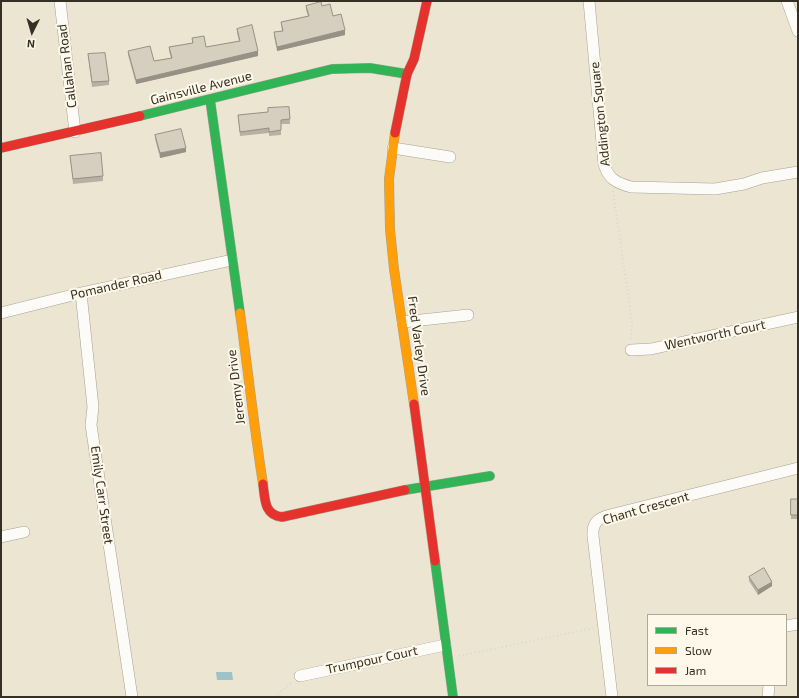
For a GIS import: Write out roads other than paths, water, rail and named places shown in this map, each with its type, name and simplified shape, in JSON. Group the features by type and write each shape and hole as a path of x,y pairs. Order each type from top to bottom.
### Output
{"street":[{"name":"Callahan Road","path":"60,1 75,132"},
{"name":"Fred Varley Drive","path":"427,1 414,58 407,74 398,108 389,179 390,229 394,269 403,322 453,697"},
{"name":"Addington Square","path":"589,1 604,164 606,173 610,178 619,184 631,187 715,189 744,184 762,178 798,172"},
{"path":"787,1 798,31"},
{"name":"Gainsville Avenue","path":"1,148 75,132 332,69 391,69 407,74"},
{"name":"Jeremy Drive","path":"210,99 250,381 253,424 267,509 274,516 294,515 425,485 490,476"},
{"path":"393,148 450,157"},
{"name":"Pomander Road","path":"1,313 81,293 232,260"},
{"name":"Emily Carr Street","path":"81,293 93,407 91,424 132,697"},
{"path":"403,322 468,315"},
{"name":"Wentworth Court","path":"631,350 651,349 798,317"},
{"name":"Chant Crescent","path":"612,697 592,528 601,517 798,468"},
{"path":"1,537 24,532"},
{"path":"787,626 798,624"},
{"name":"Trumpour Court","path":"300,676 445,644"},
{"path":"768,697 769,686"}],"water":[{"path":"216,672 232,672 233,680 217,680"}]}
